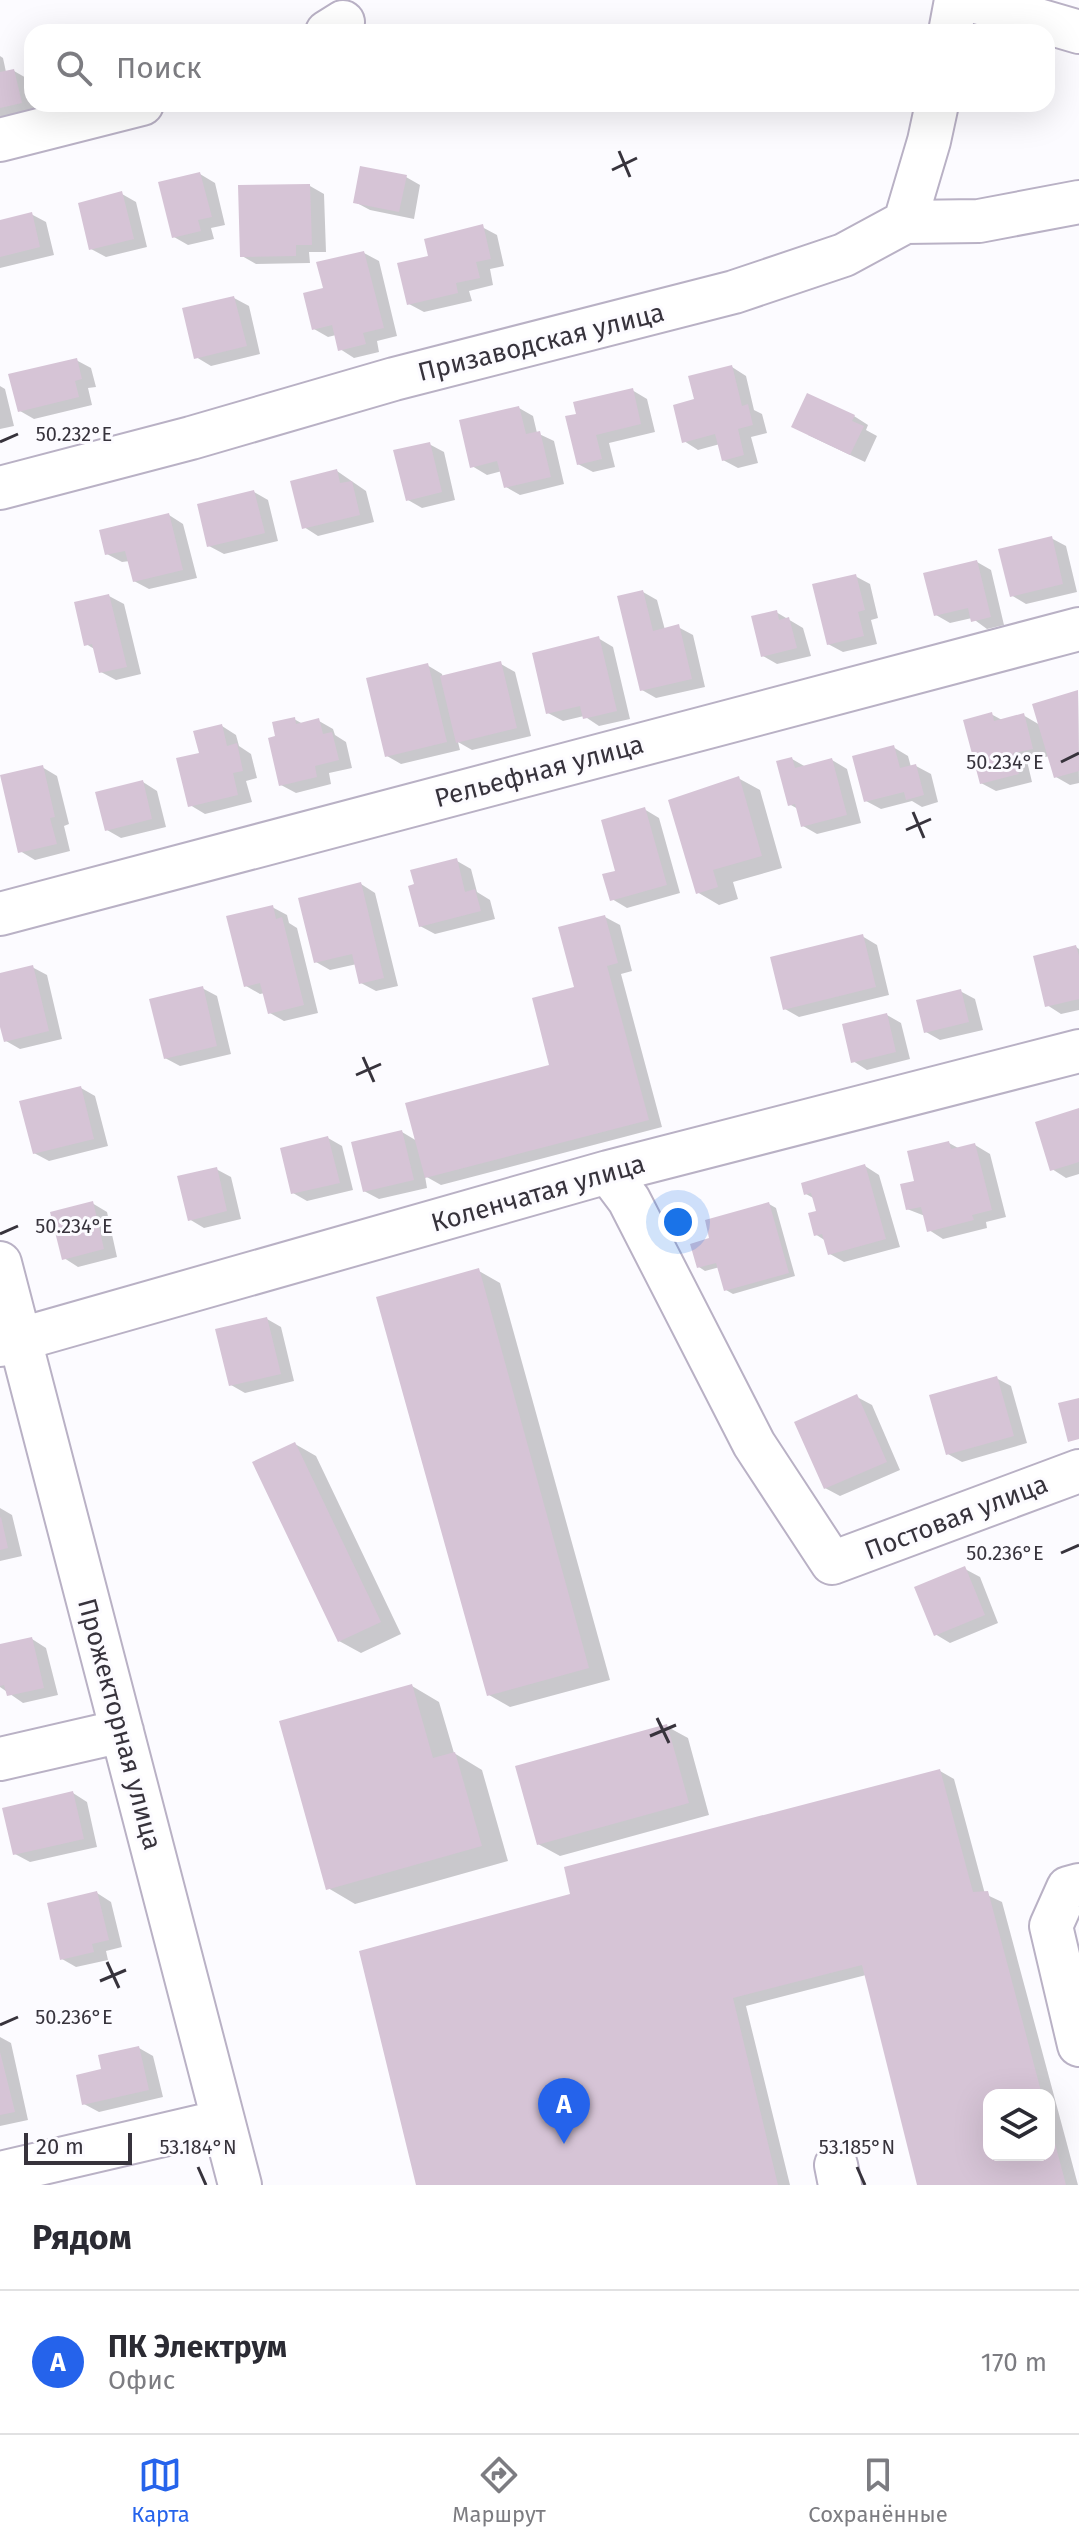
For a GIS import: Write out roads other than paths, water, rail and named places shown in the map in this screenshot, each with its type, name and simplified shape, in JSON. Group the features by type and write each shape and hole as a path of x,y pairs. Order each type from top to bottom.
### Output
{"street":[{"path":"952,24 956,0"},
{"path":"970,0 1052,24"},
{"path":"1055,25 1079,32"},
{"path":"0,140 110,112"},
{"path":"905,222 935,112"},
{"name":"Призаводская улица","path":"0,488 191,438 394,379 734,292 844,255 905,222 979,221 1079,202"},
{"name":"Рельефная улица","path":"0,914 1079,629"},
{"name":"Коленчатая улица","path":"10,1343 608,1172 1079,1051"},
{"name":"Постовая улица","path":"608,1172 629,1200 754,1444 832,1563 1079,1471"},
{"name":"Прожекторная улица","path":"0,1263 10,1343 122,1731 240,2185"},
{"path":"0,1759 122,1731"},
{"path":"1079,1885 1068,1888 1051,1926 1079,2045"},
{"path":"0,2173 223,2121"}],"place":[{"name":"ПК Электрум","path":"564,2144"}]}
